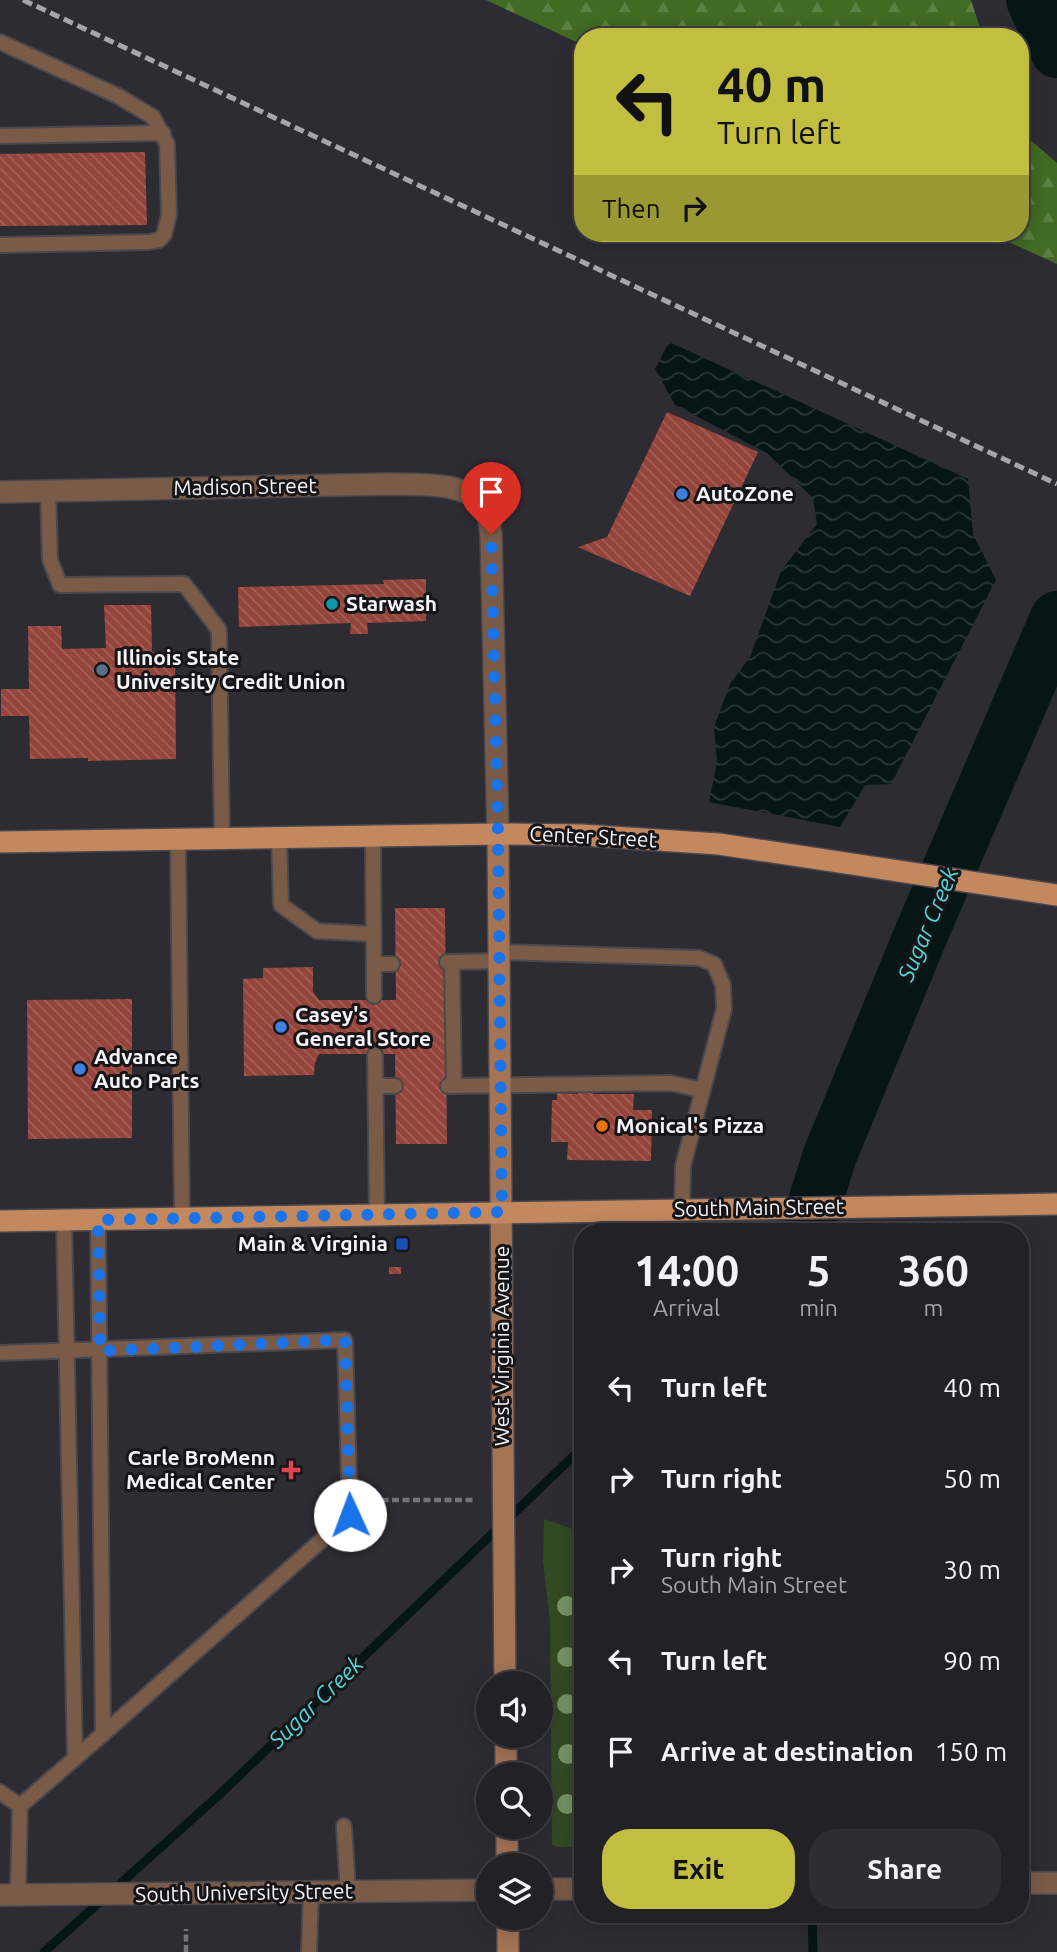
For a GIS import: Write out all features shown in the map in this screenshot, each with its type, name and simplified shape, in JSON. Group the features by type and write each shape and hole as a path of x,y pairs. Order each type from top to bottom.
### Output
{"main road":[{"name":"Center Street","path":"0,842 582,835 719,844 1057,895"},
{"name":"South Main Street","path":"0,1222 1057,1204"}],"street":[{"name":"Madison Street","path":"0,492 377,484 442,486 469,493 485,506"},
{"name":"West Virginia Avenue","path":"485,506 491,534 498,834 505,1671"},
{"path":"1029,1883 1057,1883"},
{"path":"553,1889 574,1889"},
{"name":"South University Street","path":"9,1895 476,1890"},
{"path":"508,1930 508,1952"}],"lane":[{"path":"0,42 118,96 153,117 167,144 169,166 169,215 164,235 159,240 149,243 0,245"},
{"path":"0,136 163,134"},
{"path":"48,491 50,560 60,585 184,584 219,630 222,838"},
{"path":"373,836 374,996"},
{"path":"279,837 281,905 317,931 373,934"},
{"path":"178,839 182,1218"},
{"path":"691,1210 684,1166 724,1009 723,985 714,964 699,958 500,956 450,962 451,1086 670,1083 702,1090"},
{"path":"374,964 392,964"},
{"path":"375,1055 377,1214"},
{"path":"375,1086 394,1086"},
{"path":"64,1220 75,1758"},
{"path":"98,1220 103,1734"},
{"path":"0,1353 345,1340 350,1515 20,1806 9,1895"},
{"path":"0,1791 20,1806"},
{"path":"344,1826 348,1892"},
{"path":"309,1952 311,1892"}],"path":[{"path":"349,1501 475,1500"},
{"path":"186,1929 186,1952"}],"green space":[{"path":"486,0 971,0 980,28 574,28 574,41"},
{"path":"1029,139 1057,163 1057,264 1009,242 1029,242"},
{"path":"544,1519 574,1530 574,1847 552,1845 553,1671 550,1671 550,1620 543,1562"}],"water":[{"path":"669,342 968,479 973,534 996,580 891,784 865,785 840,827 709,802 717,762 714,727 730,684 750,657 781,571 817,524 813,498 767,453 675,405 655,369"}],"building":[{"path":"145,152 147,225 0,226 0,154"},
{"name":"AutoZone","path":"667,412 758,452 690,596 578,547 607,537"},
{"name":"Starwash","path":"426,579 426,621 367,623 368,634 350,634 351,623 239,627 238,587 384,584 383,580"},
{"name":"Illinois State University Credit Union","path":"104,605 151,605 152,652 175,651 176,759 30,759 29,716 1,716 1,689 29,689 28,626 61,626 62,649 106,648"},
{"name":"Casey's General Store","path":"395,908 445,908 447,1144 396,1144 395,1054 319,1054 314,1075 244,1076 243,979 263,978 263,968 313,967 313,992 319,1000 396,1000"},
{"name":"Advance Auto Parts","path":"132,999 132,1138 28,1139 27,1000"},
{"name":"Monical's Pizza","path":"578,1086 593,1087 593,1094 634,1094 633,1110 652,1110 651,1161 567,1160 568,1142 551,1142 552,1100 557,1100 557,1093 578,1094"},
{"path":"389,1267 401,1267 401,1274 389,1274"}],"waterway":[{"name":"Sugar Creek","path":"1033,0 1057,51"},
{"name":"Sugar Creek","path":"808,1223 830,1155 1057,618"},
{"name":"Sugar Creek","path":"44,1952 219,1795 574,1456"},
{"path":"812,1923 813,1952"}],"railway":[{"path":"23,0 1057,484"}],"place":[{"name":"AutoZone","path":"682,494"},
{"name":"Starwash","path":"332,604"},
{"name":"Illinois State University Credit Union","path":"102,670"},
{"name":"Casey's General Store","path":"281,1027"},
{"name":"Advance Auto Parts","path":"80,1069"},
{"name":"Monical's Pizza","path":"602,1126"},
{"name":"Main & Virginia","path":"402,1244"},
{"name":"Carle BroMenn Medical Center","path":"291,1470"}],"route":[{"path":"350,1515 345,1340 100,1351 98,1220 502,1212 498,834 491,534"}]}
